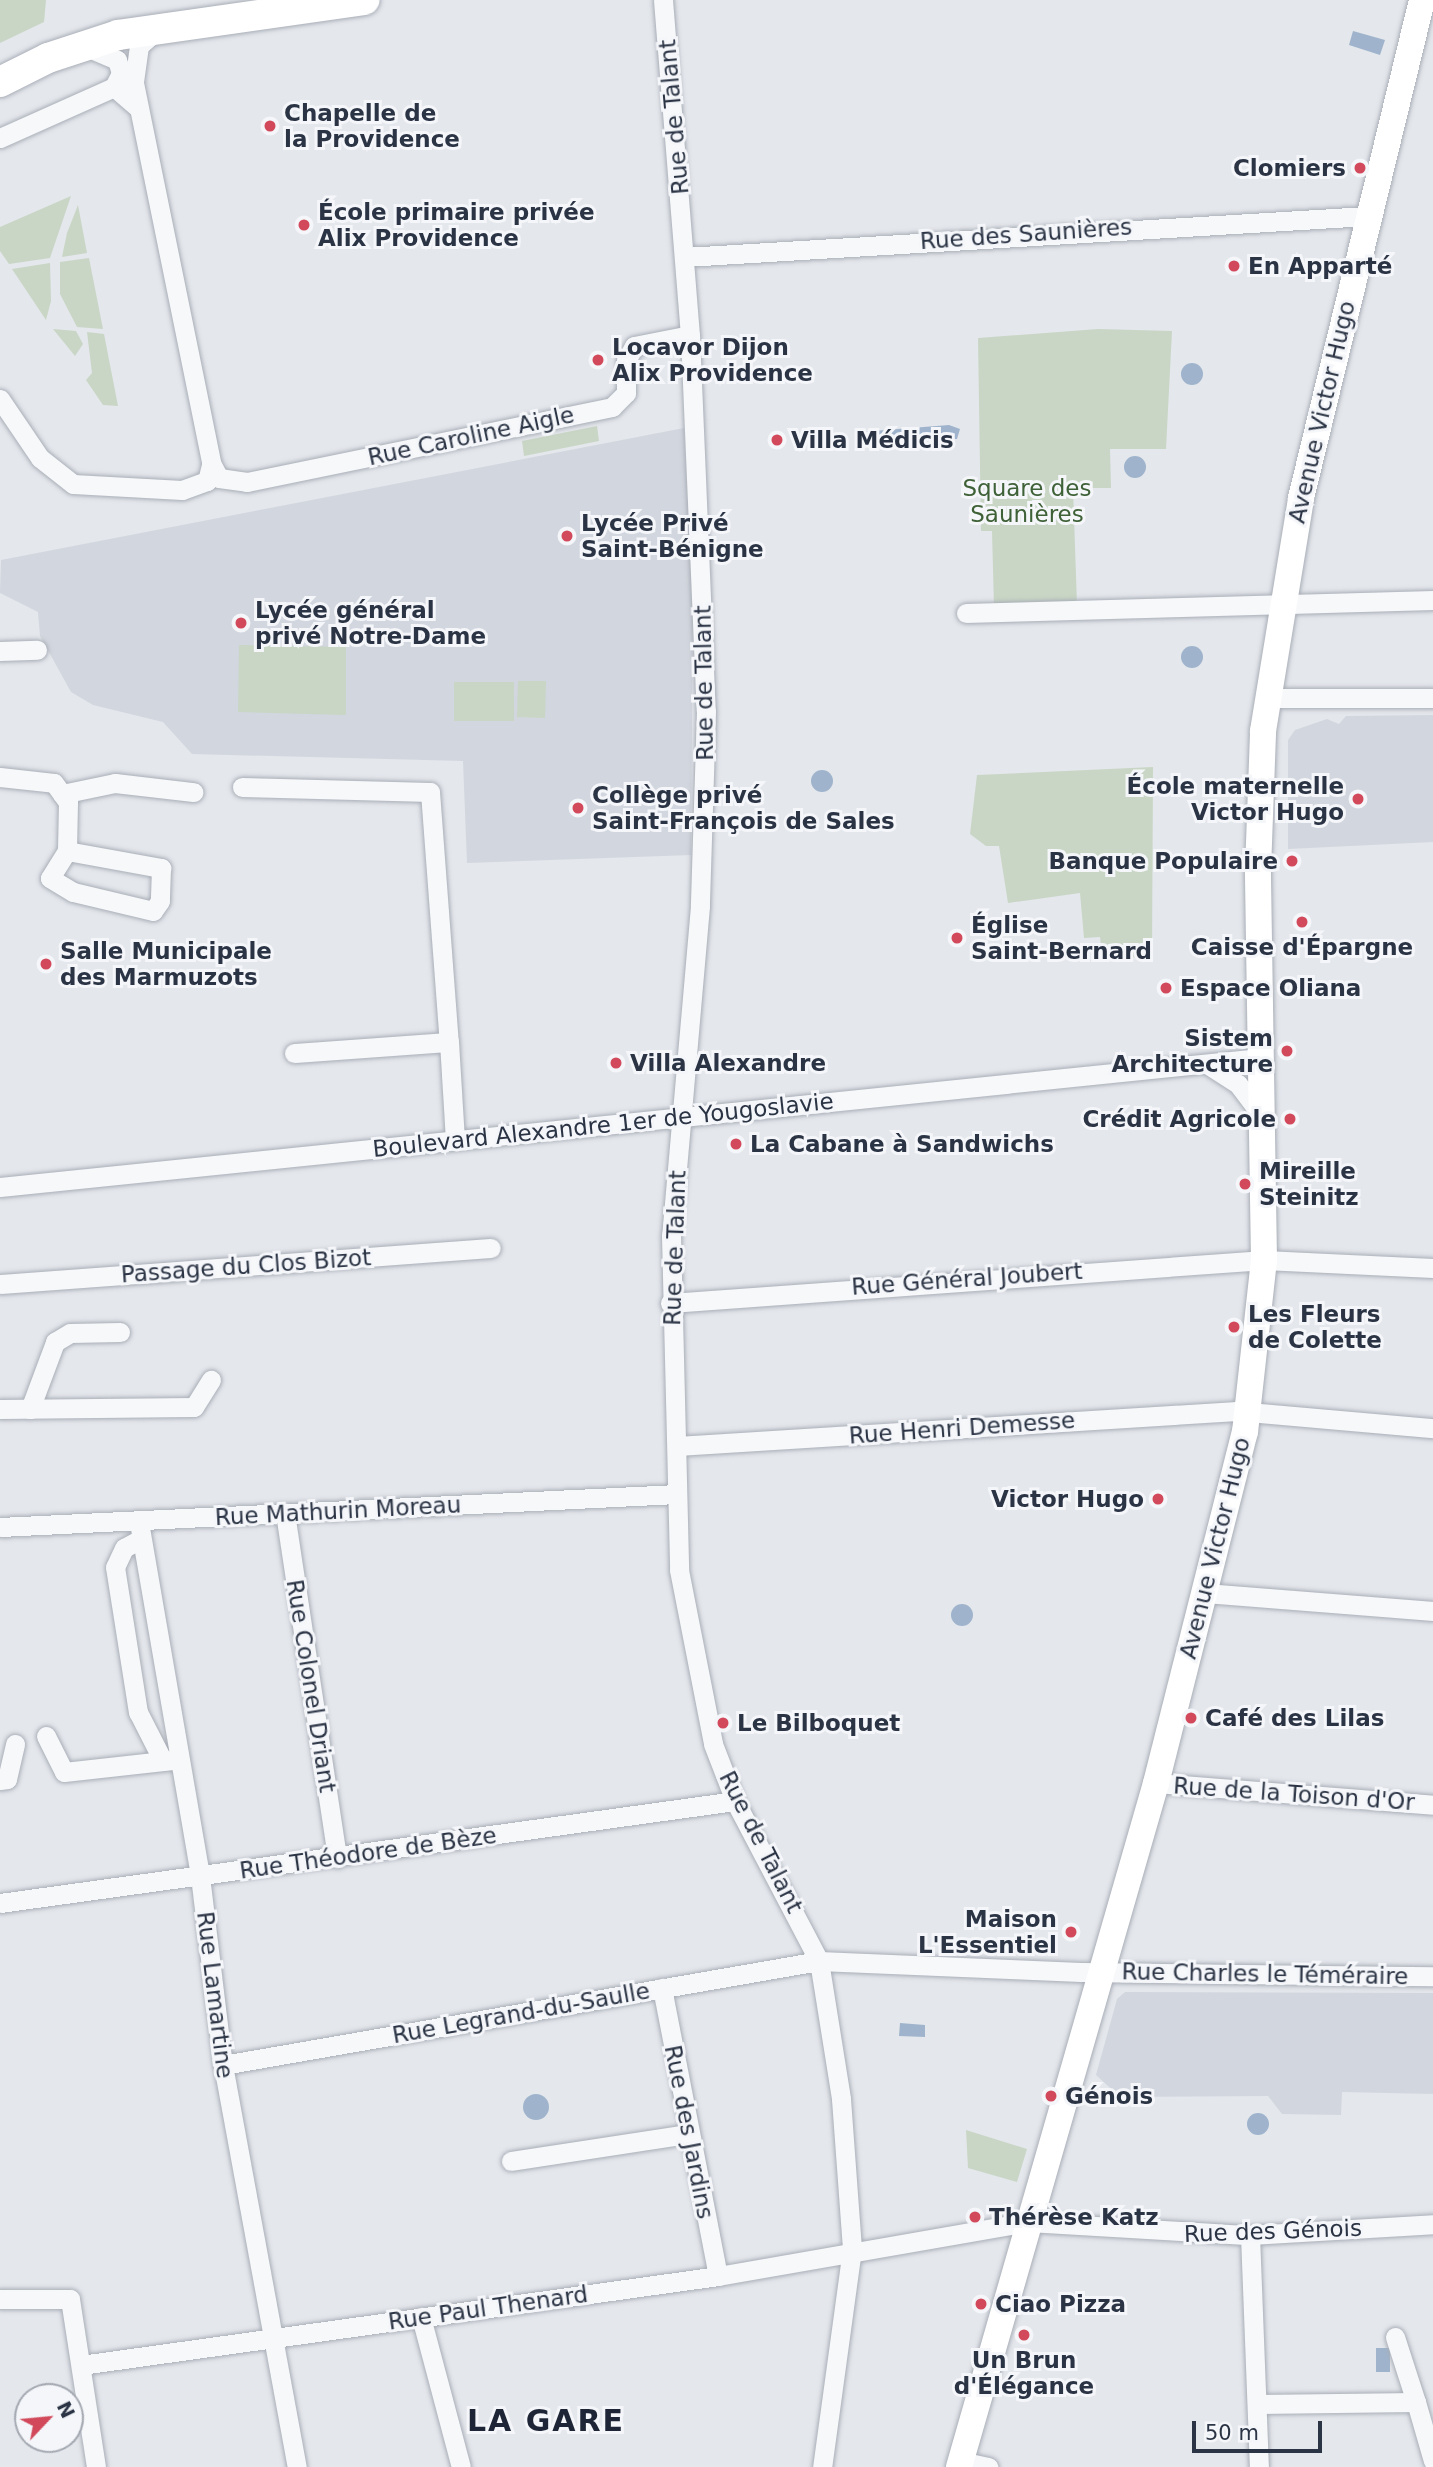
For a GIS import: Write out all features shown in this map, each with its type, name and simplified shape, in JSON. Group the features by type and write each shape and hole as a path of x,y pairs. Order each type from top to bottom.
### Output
{"main road":[{"path":"0,60 72,29 216,0"},
{"path":"0,82 83,46 162,28 365,0"},
{"name":"Avenue Victor Hugo","path":"960,2464 1098,1972 1156,1783 1248,1410 1264,1260 1258,870 1270,698 1282,600 1367,216 1409,63 1422,0"},
{"name":"Avenue Victor Hugo","path":"1409,63 1433,14"}],"street":[{"name":"Rue de Talant","path":"663,0 690,335 706,711 685,1112 670,1303 677,1446 679,1570 713,1744 735,1801 820,1961 841,2099 852,2249 822,2467"},
{"path":"0,400 54,474 73,484 183,490 207,481 211,465 139,111 134,59 143,39 162,28"},
{"path":"0,138 114,87 121,74 117,60 83,46"},
{"path":"114,87 132,96 139,111"},
{"name":"Rue des Saunières","path":"685,257 1367,216"},
{"name":"Rue Caroline Aigle","path":"211,465 223,480 247,482 617,405 626,393 626,361 634,346 690,335"},
{"path":"966,613 1282,600 1433,600"},
{"path":"0,651 37,650"},
{"path":"1270,698 1433,698"},
{"path":"0,777 54,783 68,802 67,850 50,878 74,892 153,911 160,901 161,868 67,850"},
{"path":"62,794 115,783 193,792"},
{"path":"242,787 430,792 455,1140"},
{"path":"294,1053 449,1042"},
{"name":"Boulevard Alexandre 1er de Yougoslavie","path":"0,1187 455,1140 685,1112 921,1096 1260,1058"},
{"path":"1206,1063 1238,1084 1261,1114"},
{"name":"Passage du Clos Bizot","path":"0,1284 492,1248"},
{"name":"Rue Général Joubert","path":"670,1303 1264,1260 1433,1268"},
{"path":"30,1409 55,1342 70,1333 120,1332"},
{"path":"0,1409 194,1407 212,1380"},
{"name":"Rue Henri Demesse","path":"677,1446 1248,1410 1433,1428"},
{"name":"Rue Mathurin Moreau","path":"0,1527 140,1531 285,1513 677,1494"},
{"name":"Rue Colonel Driant","path":"285,1513 337,1858"},
{"path":"140,1531 124,1548 115,1567 138,1712 151,1748 170,1760"},
{"name":"Rue Lamartine","path":"140,1531 170,1760 200,1876 223,2065 276,2337 298,2467"},
{"path":"1205,1593 1433,1611"},
{"path":"46,1736 64,1772 170,1760"},
{"path":"0,1780 7,1779 15,1744"},
{"name":"Rue de la Toison d'Or","path":"1156,1783 1433,1805"},
{"name":"Rue Théodore de Bèze","path":"0,1903 735,1801"},
{"name":"Rue Legrand-du-Saulle","path":"223,2065 820,1961 1098,1972"},
{"name":"Rue Charles le Téméraire","path":"1098,1972 1433,1976"},
{"name":"Rue des Jardins","path":"662,1988 687,2134 718,2276"},
{"path":"511,2161 687,2134"},
{"name":"Rue Paul Thenard","path":"81,2365 718,2276 852,2249 1028,2222"},
{"name":"Rue des Génois","path":"1028,2222 1250,2235 1433,2224"},
{"path":"1250,2235 1259,2467"},
{"path":"0,2298 70,2299 96,2467"},
{"path":"421,2317 461,2467"},
{"path":"1395,2337 1433,2461"},
{"path":"1258,2404 1416,2402"},
{"path":"960,2464 988,2467"}],"shaded area":[{"path":"684,428 693,597 691,855 467,863 463,761 192,754 163,722 93,705 71,692 40,636 38,612 0,593 1,560"},
{"name":"École maternelle Victor Hugo","path":"1433,715 1433,842 1288,849 1288,740 1295,730 1327,719 1339,724 1346,716"},
{"path":"1125,1992 1433,1993 1433,2094 1342,2092 1341,2115 1282,2114 1268,2096 1120,2097 1096,2075 1117,1999"}],"green space":[{"path":"0,0 46,0 44,22 0,43"},
{"path":"71,196 50,258 9,264 0,251 0,227"},
{"path":"78,205 87,253 62,257 67,233"},
{"path":"89,258 103,329 77,327 60,294 60,262"},
{"path":"50,263 51,301 46,320 12,269"},
{"path":"53,329 76,331 83,344 75,356"},
{"name":"Square des Saunières","path":"1098,329 1172,331 1166,449 1110,449 1111,488 1073,488 1077,605 994,607 992,531 981,531 978,338"},
{"path":"87,332 104,334 118,406 103,405 86,380 92,373"},
{"path":"597,426 599,441 524,456 522,441"},
{"path":"239,645 346,647 346,715 238,712"},
{"path":"518,681 546,681 545,718 517,717"},
{"path":"454,682 514,682 514,721 454,721"},
{"path":"1153,767 1152,959 1102,954 1100,937 1084,938 1080,893 1008,903 999,846 986,846 970,834 977,775"},
{"path":"966,2130 1027,2149 1017,2182 968,2168"}],"water":[{"path":"1353,31 1385,40 1380,55 1349,45"},
{"path":"1192,363 1200,366 1203,374 1200,382 1192,385 1184,382 1181,374 1184,366"},
{"path":"949,425 960,429 957,439 858,442 860,432"},
{"path":"1135,456 1143,459 1146,467 1143,475 1135,478 1127,475 1124,467 1127,459"},
{"path":"1192,646 1200,649 1203,657 1200,665 1192,668 1184,665 1181,657 1184,649"},
{"path":"822,770 832,777 833,781 826,791 822,792 812,785 811,781 818,771"},
{"path":"962,1604 970,1607 973,1615 970,1623 962,1626 954,1623 951,1615 954,1607"},
{"path":"900,2023 925,2025 925,2037 899,2036"},
{"path":"536,2094 545,2098 549,2107 545,2116 536,2120 527,2116 523,2107 527,2098"},
{"path":"1254,2113 1262,2113 1269,2120 1269,2128 1262,2135 1254,2135 1247,2128 1247,2120"},
{"path":"1376,2348 1390,2348 1390,2372 1376,2372"}],"place":[{"name":"Chapelle de la Providence","path":"270,126"},
{"name":"Clomiers","path":"1360,168"},
{"name":"École primaire privée Alix Providence","path":"304,225"},
{"name":"En Apparté","path":"1234,266"},
{"name":"Locavor Dijon Alix Providence","path":"598,360"},
{"name":"Villa Médicis","path":"777,440"},
{"name":"Lycée Privé Saint-Bénigne","path":"567,536"},
{"name":"Lycée général privé Notre-Dame","path":"241,623"},
{"name":"École maternelle Victor Hugo","path":"1358,799"},
{"name":"Collège privé Saint-François de Sales","path":"578,808"},
{"name":"Banque Populaire","path":"1292,861"},
{"name":"Caisse d'Épargne","path":"1302,922"},
{"name":"Église Saint-Bernard","path":"957,938"},
{"name":"Salle Municipale des Marmuzots","path":"46,964"},
{"name":"Espace Oliana","path":"1166,988"},
{"name":"Sistem Architecture","path":"1287,1051"},
{"name":"Villa Alexandre","path":"616,1063"},
{"name":"Crédit Agricole","path":"1290,1119"},
{"name":"La Cabane à Sandwichs","path":"736,1144"},
{"name":"Mireille Steinitz","path":"1245,1184"},
{"name":"Les Fleurs de Colette","path":"1234,1327"},
{"name":"Victor Hugo","path":"1158,1499"},
{"name":"Café des Lilas","path":"1191,1718"},
{"name":"Le Bilboquet","path":"723,1723"},
{"name":"Maison L'Essentiel","path":"1071,1932"},
{"name":"Génois","path":"1051,2096"},
{"name":"Thérèse Katz","path":"975,2217"},
{"name":"Ciao Pizza","path":"981,2304"},
{"name":"Un Brun d'Élégance","path":"1024,2335"}],"district":[{"name":"LA GARE","path":"546,2421"}]}
